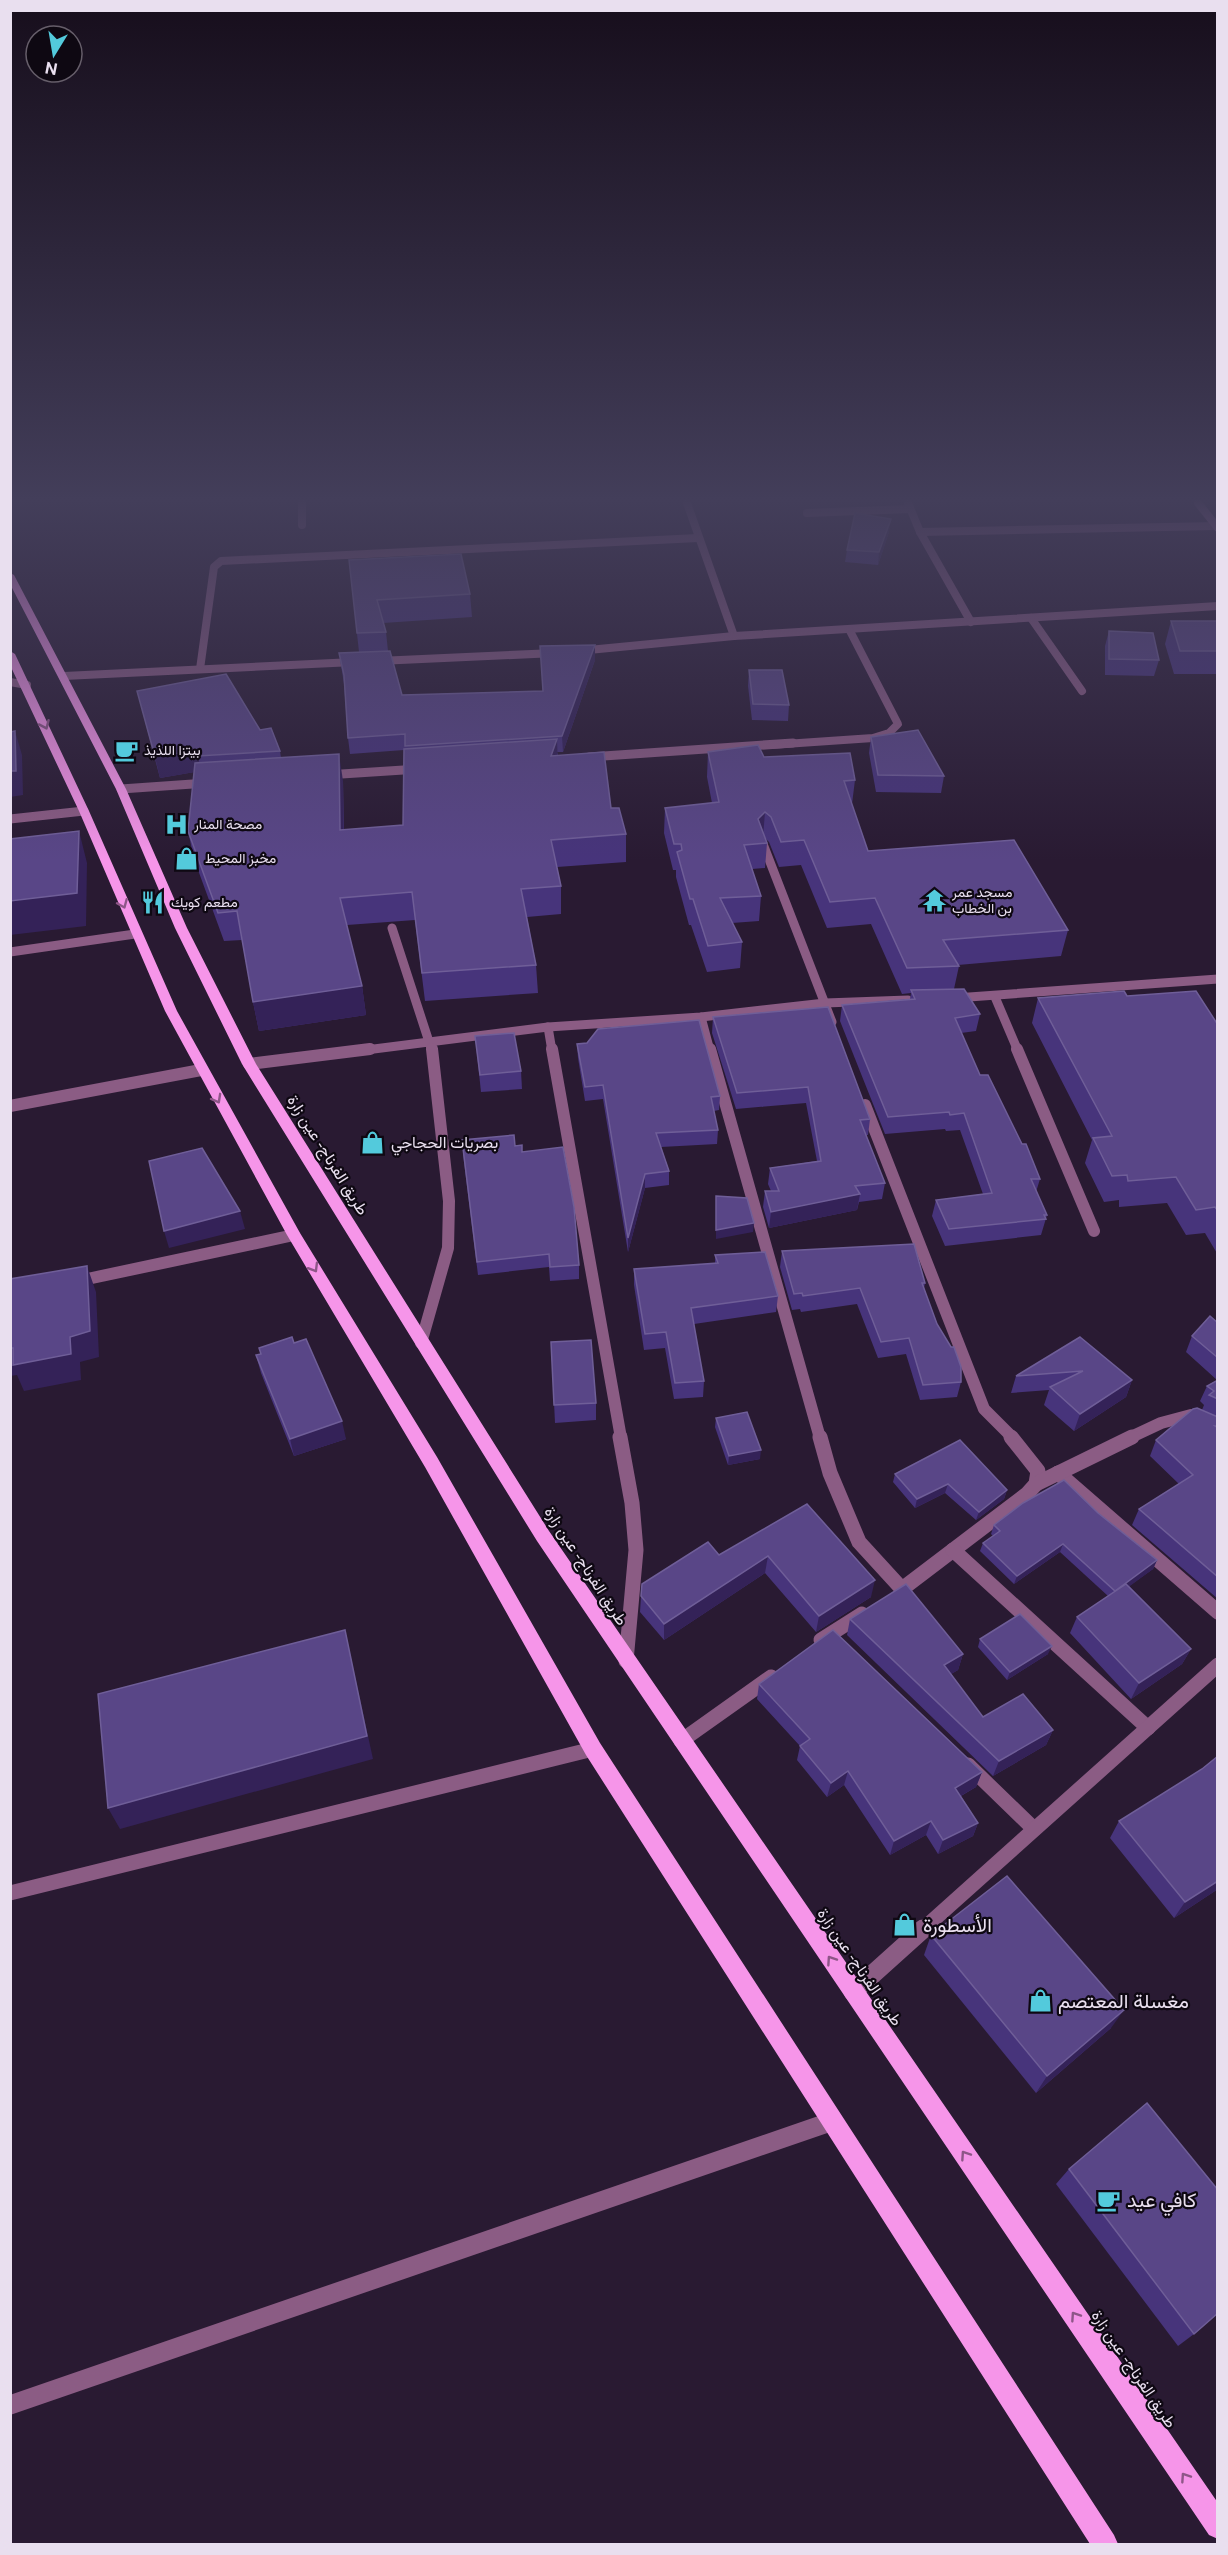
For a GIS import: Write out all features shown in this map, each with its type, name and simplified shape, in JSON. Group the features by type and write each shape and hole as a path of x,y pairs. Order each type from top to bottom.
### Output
{"main road":[{"name":"طريق الفرناج - عين زارة","path":"35,622 121,789 181,928 249,1064 421,1343 626,1662 1218,2526"},
{"path":"10,654 19,683 84,811 135,934 201,1070 294,1235 431,1462 593,1749 1105,2544"}],"street":[{"path":"200,669 206,622"},
{"path":"729,622 734,636"},
{"path":"571,652 734,636 850,631 968,622"},
{"path":"1034,622 1082,691"},
{"path":"575,758 873,738 889,733 898,724 897,720 850,631"},
{"path":"64,676 560,652"},
{"path":"312,776 431,768"},
{"path":"121,789 216,782"},
{"path":"10,819 84,811"},
{"path":"763,844 838,1036"},
{"path":"392,928 431,1042 449,1201 448,1248 421,1343"},
{"path":"10,952 135,934"},
{"path":"938,999 995,997 1218,979"},
{"path":"995,997 1094,1231"},
{"path":"249,1064 548,1028 700,1017 825,1003 916,1000"},
{"path":"700,1017 830,1473 844,1512 859,1542 897,1592 1027,1494 1036,1484 1161,1423 1191,1415 1218,1428"},
{"path":"548,1028 632,1503 636,1550 626,1662"},
{"path":"10,1106 201,1070"},
{"path":"859,1090 984,1409 1023,1449 1038,1471 1036,1484"},
{"path":"67,1283 294,1235"},
{"path":"1059,1473 1218,1612"},
{"path":"953,1550 1148,1728"},
{"path":"813,1647 836,1637 872,1608"},
{"path":"853,1992 1218,1665"},
{"path":"681,1741 784,1667"},
{"path":"10,1893 593,1749"},
{"path":"958,1756 1034,1829"},
{"path":"10,2405 833,2121"}],"building":[{"path":"356,622 383,622 386,632 357,633"},
{"path":"1171,622 1218,622 1218,651 1180,651"},
{"path":"1109,631 1153,633 1159,660 1109,659"},
{"path":"595,645 562,736 405,746 405,734 348,738 344,675 339,653 390,651 402,695 543,691 540,646"},
{"path":"749,670 782,670 789,705 753,704"},
{"path":"226,674 260,730 271,728 280,751 198,756 199,750 155,757 137,691"},
{"path":"918,730 944,776 878,775 871,737"},
{"path":"15,731 16,771 10,771 10,732"},
{"path":"557,739 551,756 604,752 611,808 619,808 626,834 551,840 561,886 521,889 536,965 422,973 412,892 340,898 362,986 253,1002 237,911 218,913 188,831 195,763 339,754 340,830 403,825 404,749"},
{"path":"758,745 764,757 850,753 855,780 844,781 868,851 1014,840 1068,930 943,940 959,966 907,968 875,898 830,902 804,840 781,842 771,817 765,812 758,819 767,843 744,845 761,896 720,898 742,942 708,946 693,899 690,899 677,852 682,850 681,844 674,844 665,808 719,802 708,752"},
{"path":"79,831 77,893 10,901 10,839"},
{"path":"964,989 980,1014 955,1018 980,1075 988,1075 1022,1144 1026,1144 1040,1179 1031,1179 1047,1215 1044,1215 1046,1219 949,1229 936,1200 992,1193 964,1113 888,1117 842,1005 915,999 911,990"},
{"path":"1124,991 1127,996 1196,991 1218,1025 1218,1211 1215,1207 1196,1210 1176,1177 1128,1181 1127,1175 1112,1176 1093,1138 1112,1136 1038,998"},
{"path":"828,1007 870,1119 860,1120 885,1183 855,1186 860,1194 771,1212 765,1191 779,1191 770,1168 821,1161 808,1087 737,1093 713,1017"},
{"path":"699,1020 720,1096 711,1097 718,1130 656,1133 669,1171 645,1174 628,1238 603,1085 585,1087 577,1044 587,1043 598,1029"},
{"path":"514,1033 521,1071 480,1075 475,1036"},
{"path":"514,1135 515,1146 522,1145 522,1152 563,1147 574,1207 579,1265 550,1267 549,1254 477,1262 462,1140"},
{"path":"202,1148 240,1211 164,1231 149,1161"},
{"path":"716,1196 747,1198 754,1223 716,1230"},
{"path":"914,1244 925,1283 922,1283 937,1324 951,1347 954,1347 961,1367 961,1382 923,1385 909,1338 881,1342 860,1288 803,1296 802,1293 794,1294 782,1251"},
{"path":"765,1252 778,1296 691,1308 704,1381 675,1383 666,1332 645,1334 634,1269 718,1263 715,1255"},
{"path":"87,1266 90,1331 70,1337 71,1354 13,1365 13,1348 10,1348 10,1279"},
{"path":"1210,1316 1218,1323 1218,1358 1192,1336"},
{"path":"292,1337 294,1343 306,1339 342,1421 290,1439 256,1355 261,1354 259,1348"},
{"path":"1080,1337 1132,1380 1080,1414 1050,1387 1083,1371 1016,1376"},
{"path":"591,1340 596,1403 554,1405 551,1342"},
{"path":"1218,1380 1218,1399 1209,1395 1214,1391 1207,1386"},
{"path":"1197,1408 1218,1417 1218,1426 1215,1426 1218,1428 1218,1577 1139,1509 1193,1475 1156,1440"},
{"path":"747,1412 761,1450 729,1456 716,1418"},
{"path":"960,1440 1007,1490 979,1512 948,1484 917,1499 895,1474"},
{"path":"1064,1480 1098,1513 1157,1560 1115,1591 1063,1544 1017,1576 983,1543 1000,1531 994,1525 1023,1503"},
{"path":"807,1504 875,1580 819,1616 768,1556 664,1624 641,1596 642,1584 708,1542 719,1555"},
{"path":"906,1584 963,1654 944,1665 983,1717 1023,1694 1053,1730 999,1761 850,1619"},
{"path":"1126,1584 1191,1649 1139,1683 1077,1617"},
{"path":"1020,1614 1052,1646 1010,1672 980,1639"},
{"path":"345,1630 367,1736 108,1808 98,1694"},
{"path":"833,1630 982,1772 955,1788 978,1823 943,1840 931,1821 894,1841 848,1771 831,1783 800,1746 810,1739 759,1684"},
{"path":"1218,1756 1218,1881 1185,1902 1119,1821 1202,1769"},
{"path":"1007,1876 1124,2010 1047,2076 931,1935"},
{"path":"1147,2103 1218,2190 1218,2313 1194,2334 1069,2169"}],"place":[{"name":"بيتزا اللذيذ","path":"126,750"},
{"name":"مصحة المنار","path":"176,824"},
{"name":"مخبز المحيط","path":"187,858"},
{"name":"مسجد عمر بن الخطاب","path":"934,900"},
{"name":"مطعم كويك","path":"153,902"},
{"name":"بصريات الحجاجي","path":"373,1142"},
{"name":"الأسطورة","path":"905,1925"},
{"name":"مغسلة المعتصم","path":"1040,2001"},
{"name":"كافي عيد","path":"1109,2200"}]}
